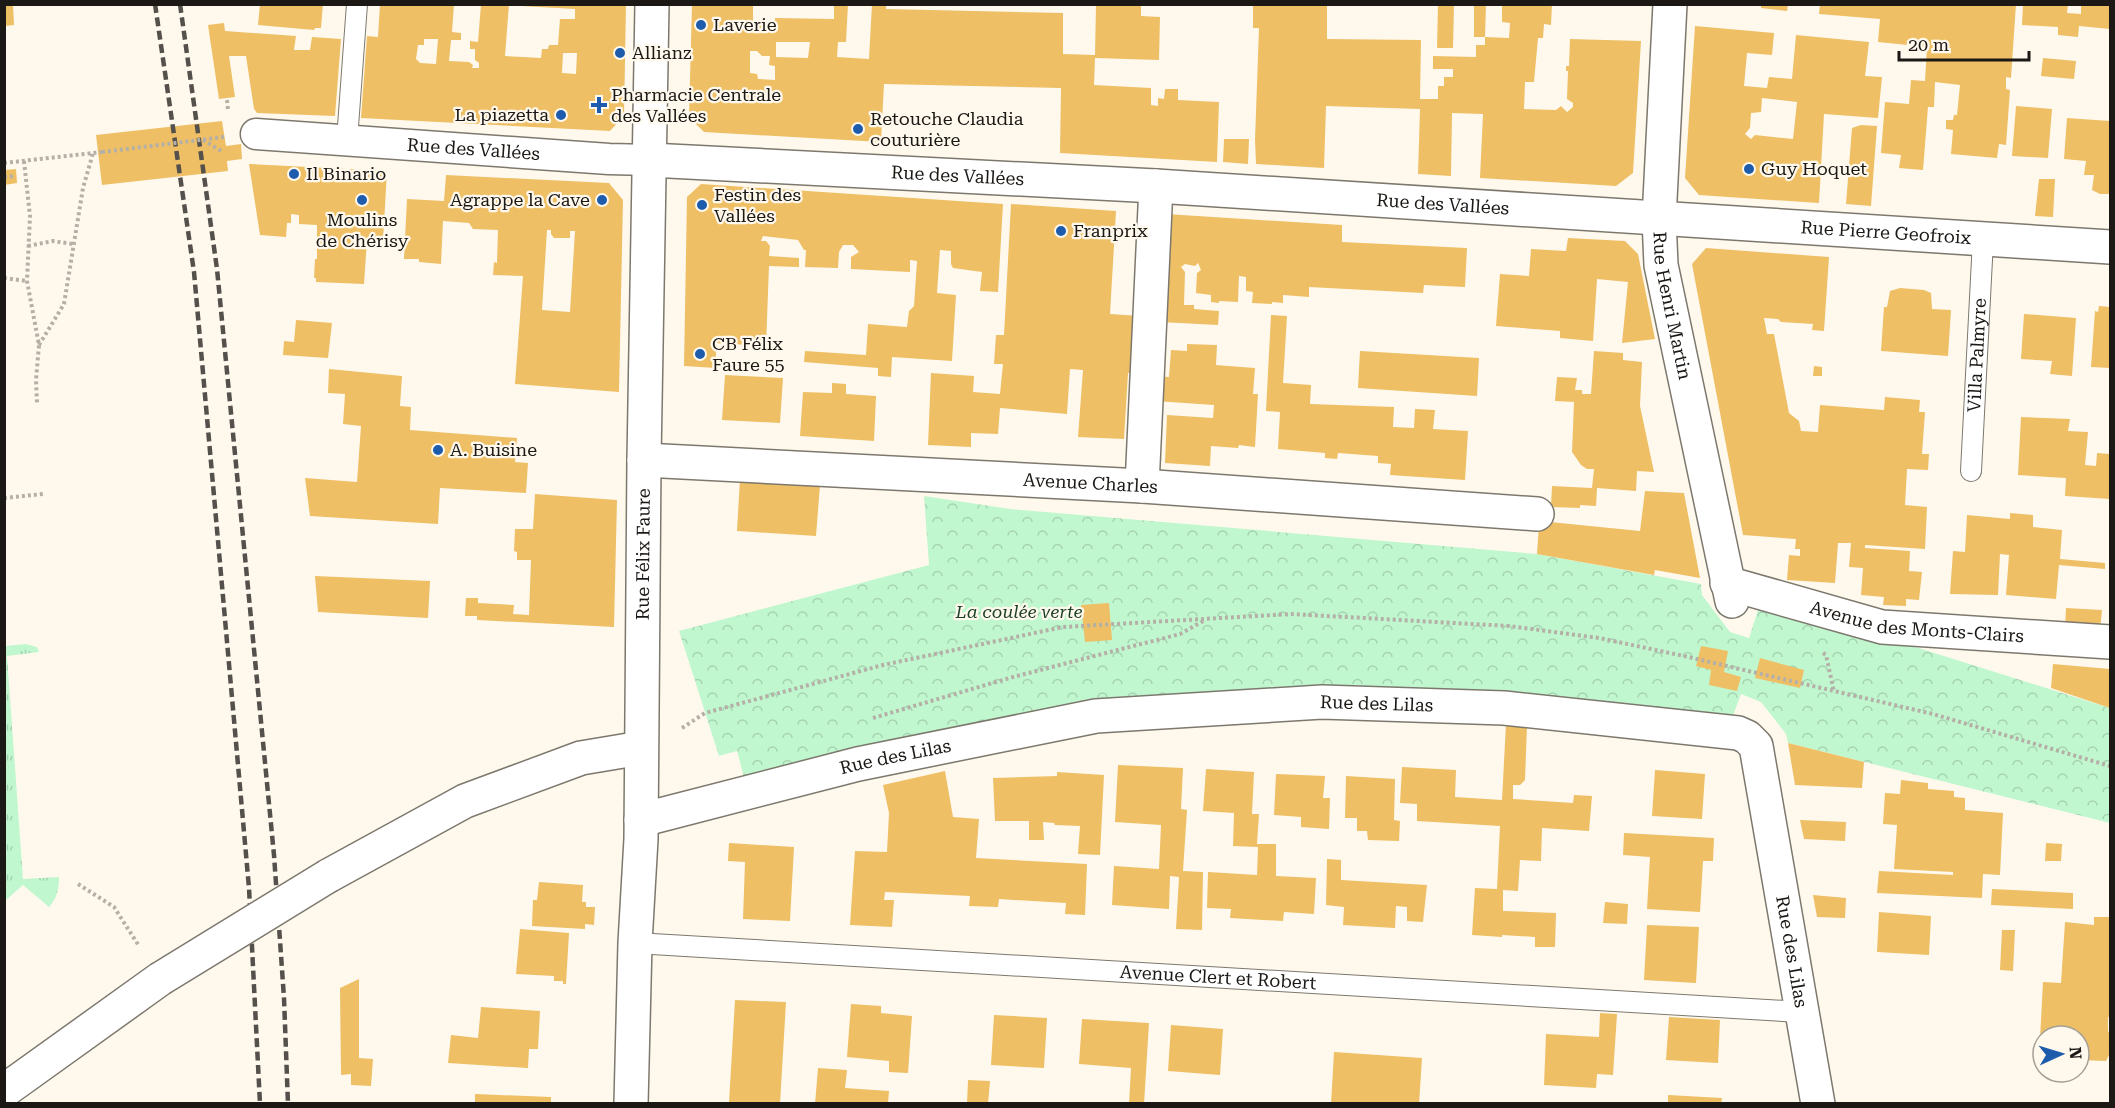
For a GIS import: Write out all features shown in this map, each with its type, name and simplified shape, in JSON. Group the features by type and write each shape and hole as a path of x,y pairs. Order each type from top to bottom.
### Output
{"street":[{"name":"Rue Félix Faure","path":"631,1104 641,820 644,460 652,4"},
{"name":"Rue Henri Martin","path":"1670,4 1659,219 1661,265 1729,592"},
{"name":"Rue des Vallées","path":"256,134 609,159 1156,186 1659,219"},
{"path":"1142,486 1156,186"},
{"name":"Rue Pierre Geofroix","path":"1659,219 2110,247"},
{"name":"Avenue Charles","path":"644,460 1142,486 1537,514"},
{"name":"Avenue des Monts-Clairs","path":"1729,592 1882,627 2110,642"},
{"name":"Rue des Lilas","path":"641,820 858,764 1096,716 1322,702 1504,708 1738,733 1747,737 1756,746 1818,1104"},
{"path":"4,1091 160,980 328,876 465,801 581,758 641,748"}],"lane":[{"path":"346,140 357,4"},
{"name":"Villa Palmyre","path":"1971,471 1983,240"},
{"name":"Avenue Clert et Robert","path":"635,944 1801,1012"}],"path":[{"path":"4,164 224,137"},
{"path":"203,140 226,153"},
{"path":"39,345 63,304 83,188 93,153"},
{"path":"24,161 30,216 27,280 39,345 37,402"},
{"path":"4,177 16,176"},
{"path":"28,246 53,241 73,244"},
{"path":"4,278 27,280"},
{"path":"4,498 43,494"},
{"path":"705,713 883,665 1063,627 1292,614 1509,626 1599,638 1933,714 2110,766"},
{"path":"864,720 1013,677 1180,634 1205,619"},
{"path":"78,884 114,908 126,924"}],"green space":[{"name":"La coulée verte","path":"924,496 1010,509 1537,554 1701,584 1702,595 1730,632 1749,638 1758,610 1774,607 1893,640 2110,708 2110,823 1788,743 1786,734 1761,702 1741,694 1731,721 1028,714 924,733 745,781 737,751 719,756 679,631 929,565"},
{"path":"26,644 37,647 39,652 7,656 23,879 59,877 57,894 49,907 23,885 5,901 5,646"}],"building":[{"path":"4,4 13,4 14,25 4,26"},
{"path":"260,4 323,4 321,28 314,30 258,25"},
{"path":"380,4 454,4 452,32 461,33 461,40 451,40 449,61 469,62 473,65 472,68 479,68 479,63 475,60 475,49 470,49 470,41 478,42 481,4 509,4 505,56 541,58 542,49 548,49 549,45 558,45 560,19 575,19 575,9 521,6 521,4 626,4 624,116 610,131 361,118 367,36 378,37","holes":["424,39 438,39 436,64 420,63 416,59 418,45 424,45","563,53 577,53 576,74 562,73"]},
{"path":"692,4 753,4 753,24 775,25 775,18 834,19 834,4 848,4 846,42 838,42 837,57 869,59 872,4 886,4 886,9 1063,13 1063,54 1095,55 1096,4 1141,4 1141,16 1160,17 1159,60 1095,58 1094,85 1151,88 1151,105 1158,106 1158,98 1164,99 1165,89 1178,89 1178,100 1219,102 1217,162 1060,153 1061,88 884,84 881,142 704,132 689,117","holes":["776,42 810,42 808,58 776,57","750,51 757,51 762,56 770,56 769,65 775,66 775,80 758,79 757,74 750,73"]},
{"path":"1253,4 1327,4 1327,39 1421,40 1420,99 1438,99 1438,86 1444,86 1444,77 1453,77 1453,69 1433,69 1433,56 1476,57 1476,45 1485,45 1485,37 1509,38 1510,23 1502,22 1502,4 1552,4 1551,25 1544,24 1543,38 1538,38 1534,82 1525,82 1524,109 1556,110 1561,106 1567,112 1573,107 1573,103 1567,99 1568,71 1566,71 1566,66 1569,66 1570,39 1641,41 1633,173 1616,186 1480,178 1483,114 1452,113 1451,176 1418,174 1420,109 1326,106 1324,168 1256,164 1259,28 1253,28"},
{"path":"1438,4 1454,4 1453,48 1437,48"},
{"path":"1474,4 1486,4 1485,37 1474,37"},
{"path":"1761,4 1788,4 1787,11 1761,8"},
{"path":"1820,4 2016,4 2011,78 2006,77 2006,89 2010,90 2006,145 1999,144 1997,158 1951,154 1953,130 1946,129 1946,120 1953,120 1954,115 1957,115 1960,85 1935,82 1934,107 1928,107 1923,170 1899,168 1901,155 1881,153 1885,102 1909,104 1911,80 1925,81 1927,47 1878,42 1880,19 1819,14"},
{"path":"2023,4 2068,4 2067,13 2081,14 2081,4 2110,4 2110,29 2079,26 2078,37 2058,35 2058,27 2022,25"},
{"path":"224,23 225,31 296,36 294,50 310,50 312,37 341,39 335,116 257,113 254,109 246,56 229,56 235,97 219,99 208,25"},
{"path":"1695,26 1774,33 1772,55 1747,53 1744,86 1767,88 1769,77 1792,79 1796,35 1869,42 1865,76 1882,77 1878,118 1824,114 1819,203 1699,195 1685,178","holes":["1762,98 1797,102 1793,139 1755,135 1751,139 1745,134 1750,128 1751,113 1761,112"]},
{"path":"2043,58 2076,61 2074,79 2041,76"},
{"path":"2016,106 2052,109 2048,158 2012,156"},
{"path":"2067,118 2110,121 2110,194 2100,194 2092,190 2094,175 2084,175 2086,161 2064,159"},
{"path":"222,121 226,146 241,144 242,159 227,161 228,171 102,185 96,135"},
{"path":"1861,125 1877,126 1871,206 1846,204 1852,128"},
{"path":"1224,139 1249,139 1248,164 1223,162"},
{"path":"249,164 387,171 383,241 367,240 364,284 316,282 314,278 315,259 317,259 317,225 299,224 299,215 291,214 291,223 287,223 286,237 260,235"},
{"path":"16,169 17,183 4,185 4,170"},
{"path":"446,175 609,183 623,200 619,392 515,384 523,276 493,275 494,262 497,263 498,230 473,229 469,223 443,221 441,264 419,262 419,259 404,259 407,199 444,201","holes":["547,230 551,230 554,238 570,238 570,231 575,231 570,312 542,310"]},
{"path":"2039,179 2055,179 2053,217 2035,216"},
{"path":"701,184 1003,204 998,292 980,291 982,272 953,268 951,251 940,250 937,293 956,295 952,361 892,357 891,377 878,376 878,368 804,362 805,351 866,355 868,324 907,327 909,311 914,306 917,261 910,260 910,272 851,269 851,257 859,252 853,245 843,245 839,252 838,268 805,267 806,250 798,240 763,236 761,241 766,241 770,246 769,256 799,258 799,267 769,266 766,346 716,343 716,368 684,366 687,197"},
{"path":"1011,204 1116,211 1110,314 1140,316 1137,373 1128,373 1124,439 1078,437 1083,370 1070,369 1067,414 1000,408 998,434 971,433 971,447 928,445 931,373 974,376 973,392 1000,394 1003,364 994,364 996,335 1004,335"},
{"path":"1166,214 1342,225 1342,242 1467,248 1465,287 1424,285 1423,293 1309,287 1309,297 1283,295 1283,303 1272,302 1272,304 1252,303 1253,292 1246,291 1246,277 1239,276 1238,302 1219,301 1219,303 1211,302 1211,295 1196,293 1197,273 1201,270 1198,263 1195,266 1185,264 1181,267 1185,272 1184,305 1194,305 1194,309 1219,311 1218,325 1160,322"},
{"path":"1568,238 1625,241 1638,254 1655,339 1622,343 1628,282 1597,279 1593,341 1560,338 1560,331 1496,326 1500,274 1529,276 1531,249 1566,251"},
{"path":"1706,248 1829,257 1824,331 1812,330 1813,324 1781,322 1778,319 1764,318 1767,334 1774,334 1789,413 1799,421 1801,431 1818,432 1820,405 1884,410 1885,397 1920,400 1919,412 1925,412 1922,454 1929,454 1928,470 1907,469 1905,505 1927,507 1925,549 1865,545 1865,548 1910,551 1909,571 1922,572 1919,600 1906,599 1906,606 1883,605 1884,597 1861,595 1863,568 1849,567 1851,543 1838,543 1835,583 1787,580 1789,555 1800,556 1800,549 1795,549 1796,539 1743,535 1692,264"},
{"path":"1900,288 1924,290 1931,293 1932,309 1951,310 1948,356 1881,351 1884,307 1887,307 1890,291"},
{"path":"2099,306 2110,307 2110,368 2091,367 2095,311 2098,312"},
{"path":"2024,314 2076,318 2072,376 2050,374 2052,361 2021,359"},
{"path":"1271,315 1287,316 1283,383 1311,385 1310,404 1394,407 1393,427 1414,428 1415,409 1435,410 1433,429 1468,431 1465,480 1390,475 1391,464 1378,463 1378,456 1338,453 1337,459 1325,458 1325,453 1278,449 1280,412 1266,411"},
{"path":"296,320 332,323 328,358 283,355 284,341 294,342"},
{"path":"1187,344 1217,345 1216,365 1255,368 1253,394 1258,394 1255,447 1211,446 1210,466 1165,463 1167,415 1213,418 1214,405 1155,401 1156,376 1169,377 1171,350 1187,351"},
{"path":"1360,351 1479,358 1477,396 1358,388"},
{"path":"1594,351 1623,353 1623,360 1642,362 1640,406 1654,472 1637,471 1636,491 1597,488 1596,506 1551,507 1552,486 1592,488 1594,469 1587,469 1581,465 1572,452 1574,402 1555,401 1557,377 1577,378 1575,390 1582,390 1582,394 1591,394"},
{"path":"1814,366 1822,367 1822,376 1813,376"},
{"path":"329,369 402,376 400,406 411,407 410,430 517,438 515,462 528,463 526,493 440,488 438,524 310,516 305,478 357,482 361,426 343,424 345,394 328,393"},
{"path":"725,375 783,378 780,423 722,420"},
{"path":"832,383 846,384 846,394 876,396 874,441 800,436 803,392 832,393"},
{"path":"2021,417 2070,419 2068,431 2088,432 2085,465 2096,466 2097,453 2110,454 2110,499 2065,496 2066,478 2018,475"},
{"path":"740,479 820,485 816,536 737,531"},
{"path":"1645,491 1684,493 1700,578 1655,570 1654,575 1537,554 1539,524 1551,525 1550,522 1640,531"},
{"path":"535,494 617,500 614,627 477,620 477,616 465,616 466,598 478,598 478,603 514,605 513,614 529,615 531,560 517,560 517,552 514,551 515,529 533,529"},
{"path":"2010,513 2033,515 2033,527 2062,530 2060,559 2105,563 2105,569 2059,565 2056,599 2006,595 2009,555 2000,554 1998,595 1950,594 1953,551 1965,552 1967,515 2010,519"},
{"path":"315,576 430,581 428,618 318,612"},
{"path":"1109,603 1112,640 1085,642 1081,605"},
{"path":"2066,608 2102,610 2100,630 2065,628"},
{"path":"1701,646 1728,651 1724,672 1741,677 1737,691 1709,685 1711,670 1696,666"},
{"path":"1760,658 1804,670 1800,688 1755,678"},
{"path":"2053,664 2110,669 2110,708 2051,688"},
{"path":"1506,724 1527,726 1525,780 1520,785 1513,785 1513,799 1573,803 1574,795 1592,796 1589,831 1542,828 1541,861 1520,860 1518,891 1503,890 1503,911 1556,913 1555,947 1535,947 1535,937 1472,935 1475,888 1497,889 1500,826 1417,821 1417,804 1400,803 1402,767 1456,770 1455,797 1502,800"},
{"path":"1788,743 1864,762 1862,788 1795,785"},
{"path":"1118,765 1183,768 1181,809 1187,810 1183,871 1203,872 1202,930 1176,929 1179,877 1170,876 1169,909 1112,905 1114,866 1159,869 1161,825 1115,822"},
{"path":"1206,769 1254,772 1252,814 1259,814 1257,844 1276,844 1276,876 1316,878 1314,914 1284,912 1283,921 1230,918 1231,909 1207,908 1208,872 1257,875 1258,847 1233,846 1234,813 1203,811"},
{"path":"1655,770 1705,774 1702,819 1652,816"},
{"path":"945,771 953,817 979,819 976,858 1087,864 1085,915 1065,914 1066,903 999,899 998,907 969,906 970,896 885,892 884,900 894,900 892,927 850,925 855,851 887,852 889,813 883,785"},
{"path":"1057,772 1104,775 1100,855 1078,854 1080,826 1043,822 1044,840 1029,840 1029,821 995,821 993,778 1057,776"},
{"path":"1276,774 1325,776 1323,798 1330,798 1329,829 1301,827 1301,817 1274,815"},
{"path":"1346,776 1395,779 1394,820 1400,821 1399,841 1368,840 1367,831 1357,831 1357,818 1345,818"},
{"path":"1901,780 1928,783 1928,789 1954,791 1954,797 1965,798 1965,810 2003,813 2000,875 1983,874 1982,898 1877,893 1879,871 1953,875 1953,872 1894,869 1897,825 1883,824 1885,793 1900,794"},
{"path":"1800,820 1846,822 1845,841 1804,839"},
{"path":"1624,833 1714,838 1713,861 1703,861 1700,912 1647,909 1650,857 1623,855"},
{"path":"729,843 794,847 790,921 743,919 745,862 728,861"},
{"path":"2046,843 2062,844 2061,861 2045,861"},
{"path":"1327,859 1341,860 1341,880 1427,885 1423,922 1407,921 1407,907 1396,906 1395,928 1343,925 1344,907 1326,905"},
{"path":"539,882 583,885 582,902 586,902 586,907 595,907 594,925 585,924 585,929 532,926 533,900 537,900"},
{"path":"1992,889 2073,893 2073,909 1991,905"},
{"path":"1813,895 1846,898 1845,918 1817,917"},
{"path":"1605,902 1628,904 1627,924 1603,923"},
{"path":"1879,912 1931,916 1929,955 1877,952"},
{"path":"2094,917 2110,917 2108,1031 2110,1053 2106,1061 2091,1060 2091,1024 2041,1024 2043,982 2061,983 2065,922 2094,925"},
{"path":"1647,925 1699,927 1696,983 1644,980"},
{"path":"520,929 569,933 566,984 563,984 563,981 554,981 554,976 516,974"},
{"path":"2002,930 2015,930 2013,971 2000,970"},
{"path":"359,979 359,1058 373,1059 371,1086 351,1085 351,1074 341,1075 340,988"},
{"path":"735,1000 786,1002 780,1104 729,1103"},
{"path":"851,1004 881,1006 881,1013 912,1016 908,1073 889,1072 889,1061 847,1057"},
{"path":"481,1007 540,1011 538,1049 529,1049 528,1068 448,1063 451,1035 478,1038"},
{"path":"1600,1013 1617,1014 1613,1075 1597,1074 1596,1088 1544,1085 1546,1034 1599,1037"},
{"path":"994,1015 1047,1018 1044,1068 991,1065"},
{"path":"1669,1017 1720,1020 1718,1063 1666,1060"},
{"path":"1082,1019 1149,1023 1144,1104 1129,1104 1131,1068 1079,1064"},
{"path":"1171,1025 1223,1029 1220,1075 1168,1071"},
{"path":"1334,1052 1422,1058 1419,1104 1331,1104"},
{"path":"818,1068 847,1070 845,1088 889,1091 888,1104 815,1104"},
{"path":"968,1080 990,1081 988,1104 967,1104"},
{"path":"475,1094 551,1097 551,1104 475,1104"},
{"path":"1668,1095 1722,1098 1721,1104 1668,1104"}],"railway":[{"path":"155,4 194,272 249,888 260,1104"},
{"path":"180,4 217,269 274,855 284,998 288,1104"}],"place":[{"name":"Laverie","path":"701,25"},
{"name":"Allianz","path":"620,53"},
{"name":"Pharmacie Centrale des Vallées","path":"599,105"},
{"name":"La piazetta","path":"561,115"},
{"name":"Retouche Claudia couturière","path":"858,129"},
{"name":"Guy Hoquet","path":"1749,169"},
{"name":"Il Binario","path":"294,174"},
{"name":"Moulins de Chérisy","path":"362,200"},
{"name":"Agrappe la Cave","path":"602,200"},
{"name":"Festin des Vallées","path":"702,205"},
{"name":"Franprix","path":"1061,231"},
{"name":"CB Félix Faure 55","path":"700,354"},
{"name":"A. Buisine","path":"438,450"}]}
